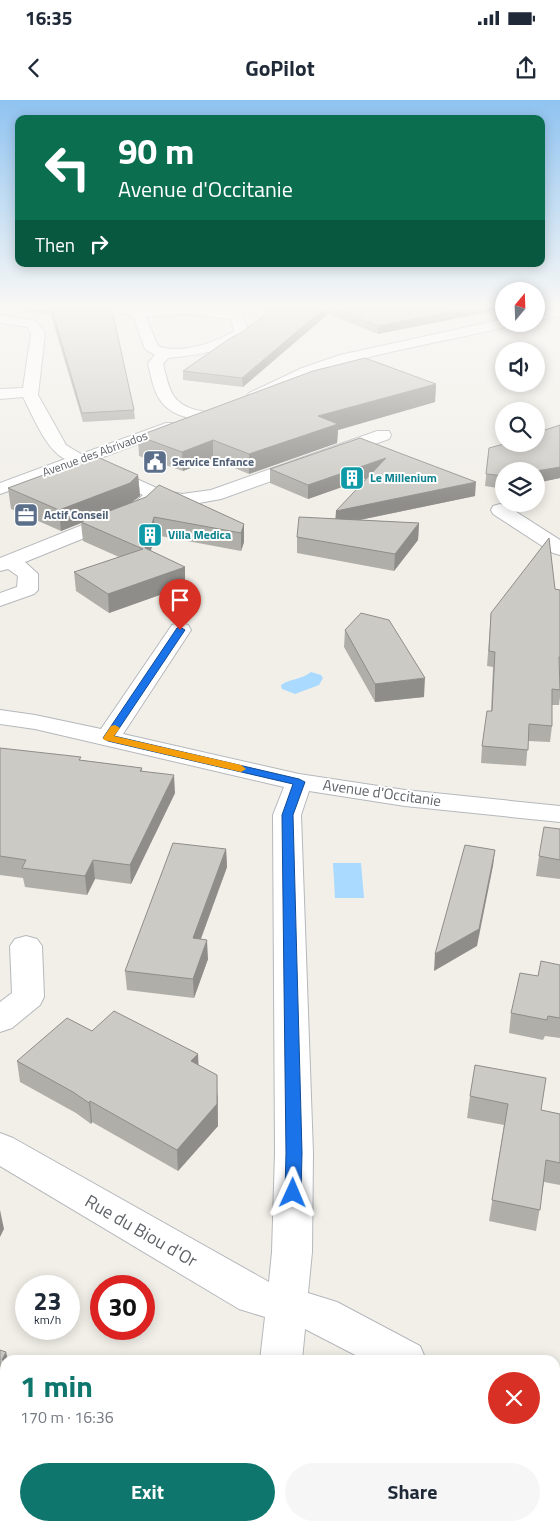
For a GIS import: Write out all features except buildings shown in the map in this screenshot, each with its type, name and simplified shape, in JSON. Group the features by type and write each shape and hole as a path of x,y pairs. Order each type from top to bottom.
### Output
{"street":[{"path":"33,372 30,395 59,448 80,460 155,494 182,500 214,496 383,435"},
{"path":"157,372 164,399 175,408 202,416"},
{"path":"242,401 305,372"},
{"path":"0,394 31,392"},
{"name":"Avenue des Abrivados","path":"0,488 218,410"},
{"path":"6,563 139,508 155,494"},
{"path":"503,512 560,548"},
{"path":"0,600 27,590 28,574 6,563"},
{"path":"108,738 180,630"},
{"name":"Avenue d'Occitanie","path":"0,717 35,722 299,782 405,798 560,814"},
{"path":"281,1355 292,1252 294,1153 287,815 299,782"},
{"path":"0,1020 28,997 26,946"},
{"name":"Rue du Biou d'Or","path":"0,1148 254,1296 322,1315 396,1355"}],"water":[{"path":"311,672 321,675 323,678 319,685 295,694 282,689 281,685"},
{"path":"333,863 361,863 364,898 335,898"}],"slow traffic":[{"path":"115,728 108,738 241,769"}],"place":[{"name":"Service Enfance","path":"155,462"},
{"name":"Le Millenium","path":"352,478"},
{"name":"Actif Conseil","path":"26,515"},
{"name":"Villa Medica","path":"150,535"}],"route":[{"path":"180,630 108,738 299,782 287,815 294,1153 293,1193"}]}
